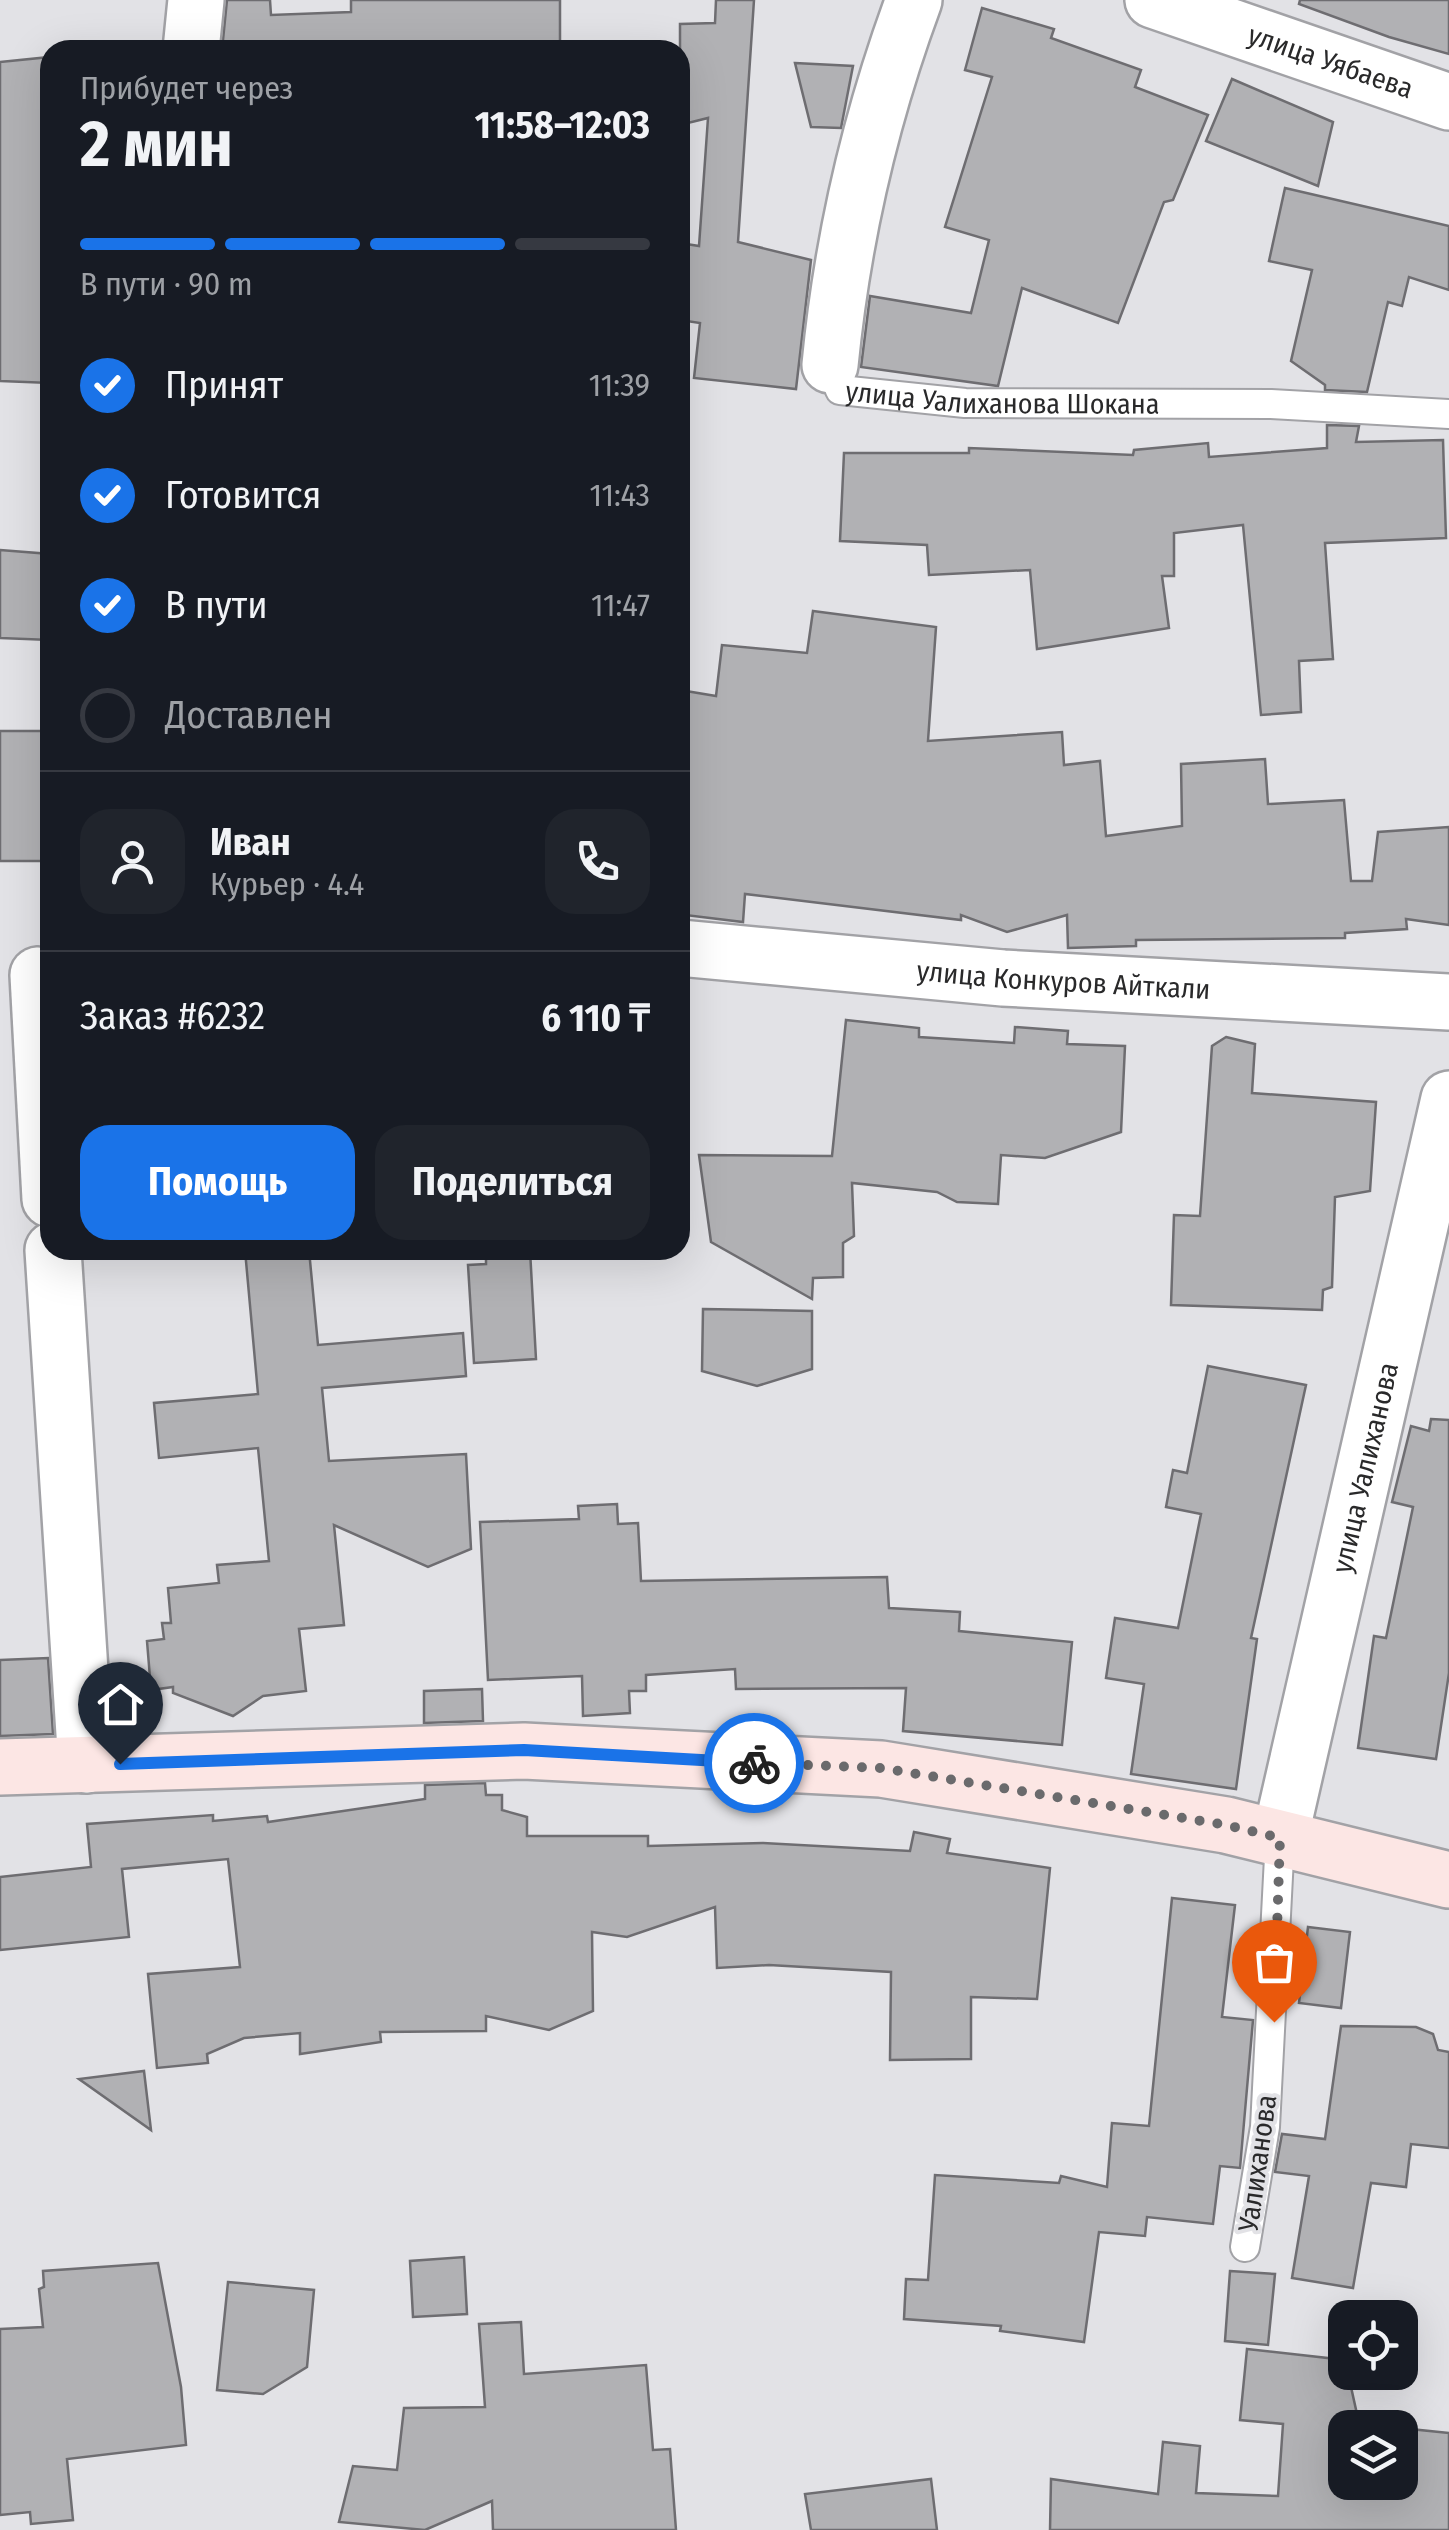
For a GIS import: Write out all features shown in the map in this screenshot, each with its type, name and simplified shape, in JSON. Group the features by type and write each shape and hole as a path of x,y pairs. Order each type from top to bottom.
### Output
{"street":[{"path":"192,40 196,0"},
{"name":"улица Уалиханова Шокана","path":"830,365 845,251 914,0"},
{"name":"улица Уябаева","path":"1154,0 1449,102"},
{"name":"улица Конкуров Айткали","path":"690,949 1003,978 1449,1002"},
{"path":"29,970 40,1090"},
{"name":"улица Уалиханова","path":"1280,1838 1449,1099"},
{"path":"54,1260 86,1765"},
{"path":"0,1767 524,1750 881,1768 1226,1825 1449,1880"}],"lane":[{"name":"улица Уалиханова Шокана","path":"830,365 840,390 965,403 1272,404 1449,414"},
{"name":"Уалиханова","path":"1245,2247 1266,2127 1280,1838"}],"building":[{"path":"227,0 270,0 271,15 351,12 351,0 560,0 560,40 223,40"},
{"path":"716,0 754,0 738,242 811,260 796,389 694,378 700,323 690,322 690,245 699,246 708,118 690,122 690,40 680,40 680,24 715,23"},
{"path":"1300,0 1449,0 1449,54 1389,37 1299,4"},
{"path":"982,8 1054,29 1051,38 1141,70 1135,87 1208,115 1173,200 1164,202 1118,323 1022,288 998,386 861,367 870,296 971,313 989,240 945,227 992,77 965,70"},
{"path":"40,58 40,383 0,381 0,62"},
{"path":"795,63 853,66 841,128 811,127"},
{"path":"1232,79 1333,122 1318,186 1206,141"},
{"path":"1285,188 1449,226 1449,290 1409,277 1402,306 1388,302 1367,392 1325,390 1325,385 1291,361 1312,270 1269,261"},
{"path":"1327,425 1359,426 1356,442 1443,440 1446,538 1325,543 1333,659 1299,661 1301,712 1261,715 1243,525 1174,533 1174,576 1162,576 1169,628 1037,649 1030,570 929,575 927,545 840,541 844,453 969,453 969,448 1133,455 1134,450 1208,443 1209,457 1327,448"},
{"path":"0,550 40,553 40,640 0,638"},
{"path":"813,611 936,627 928,741 1062,732 1064,765 1100,761 1106,836 1182,826 1181,764 1265,759 1268,804 1344,800 1351,881 1372,881 1378,832 1449,827 1449,925 1406,919 1407,929 1345,933 1345,938 1136,940 1136,946 1068,948 1067,915 1007,932 961,915 961,920 745,894 743,922 690,916 690,692 716,696 722,645 807,653"},
{"path":"0,731 40,731 40,861 0,861"},
{"path":"846,1020 919,1028 919,1037 1014,1043 1015,1027 1068,1031 1067,1044 1125,1046 1121,1132 1045,1158 1001,1155 998,1204 957,1202 937,1192 852,1183 854,1236 843,1243 843,1277 813,1278 812,1299 711,1242 699,1155 832,1156"},
{"path":"1226,1037 1255,1044 1252,1093 1376,1102 1370,1191 1335,1197 1332,1287 1323,1290 1322,1310 1171,1305 1174,1215 1200,1216 1212,1046"},
{"path":"246,1260 310,1260 318,1345 463,1333 466,1376 322,1388 329,1461 466,1454 471,1549 428,1567 334,1525 344,1625 299,1629 306,1691 263,1696 233,1716 173,1693 173,1687 151,1690 147,1641 164,1639 162,1623 171,1623 168,1588 219,1583 217,1565 269,1561 258,1448 159,1458 154,1403 258,1394"},
{"path":"486,1260 531,1260 536,1359 474,1363 468,1265 486,1264"},
{"path":"703,1309 812,1311 812,1369 757,1386 702,1371"},
{"path":"1208,1366 1306,1385 1251,1638 1257,1639 1236,1789 1131,1774 1144,1684 1106,1678 1115,1618 1178,1628 1201,1514 1166,1507 1173,1470 1187,1473"},
{"path":"1431,1419 1449,1420 1449,1673 1436,1759 1358,1748 1374,1636 1386,1638 1413,1507 1392,1502 1411,1426 1429,1431"},
{"path":"617,1504 618,1524 638,1523 641,1581 887,1577 889,1608 960,1612 959,1631 1072,1642 1062,1745 903,1731 906,1688 736,1689 735,1669 646,1675 646,1691 629,1691 630,1713 583,1716 582,1676 488,1680 480,1522 579,1519 578,1506"},
{"path":"48,1658 53,1734 0,1736 0,1660"},
{"path":"482,1689 483,1721 424,1723 424,1691"},
{"path":"485,1783 486,1795 502,1795 502,1810 527,1817 527,1836 648,1836 648,1846 763,1843 910,1851 914,1832 950,1839 947,1853 1050,1868 1037,1999 971,1997 971,2059 890,2060 891,1972 769,1965 717,1968 715,1907 627,1937 592,1932 593,2011 549,2030 486,2016 486,2031 380,2032 381,2042 300,2054 300,2033 244,2038 207,2054 208,2063 157,2068 148,1974 240,1967 228,1859 122,1869 129,1937 0,1950 0,1877 91,1867 87,1824 213,1815 213,1821 267,1816 268,1822 425,1799 425,1785"},
{"path":"1172,1898 1235,1905 1222,2017 1253,2020 1240,2168 1220,2166 1213,2224 1147,2217 1145,2236 1099,2232 1084,2342 1000,2331 1001,2326 904,2319 906,2279 928,2280 935,2175 1059,2183 1061,2176 1107,2187 1112,2123 1149,2126"},
{"path":"1308,1927 1350,1932 1341,2008 1299,2003"},
{"path":"1341,2026 1416,2027 1433,2034 1438,2050 1449,2052 1449,2148 1411,2144 1406,2187 1371,2183 1353,2288 1292,2278 1309,2176 1275,2172 1282,2134 1325,2139"},
{"path":"144,2071 151,2130 79,2079"},
{"path":"464,2257 467,2314 413,2317 410,2261"},
{"path":"158,2263 181,2387 186,2445 67,2459 73,2520 31,2524 30,2512 0,2515 0,2329 43,2327 39,2289 44,2287 43,2271"},
{"path":"1230,2271 1275,2274 1268,2345 1225,2341"},
{"path":"228,2282 314,2290 307,2367 263,2394 217,2390"},
{"path":"521,2322 524,2374 646,2365 653,2450 670,2449 676,2530 493,2530 492,2501 425,2530 339,2522 353,2466 397,2470 404,2408 485,2407 479,2324"},
{"path":"1247,2349 1328,2358 1328,2390 1352,2390 1356,2410 1328,2410 1328,2500 1418,2500 1418,2430 1449,2433 1449,2530 1050,2530 1051,2479 1158,2494 1163,2442 1200,2446 1196,2493 1278,2496 1283,2424 1240,2420"},
{"path":"931,2479 937,2530 811,2530 805,2494"}],"way so far":[{"path":"754,1763 881,1768 1226,1825 1280,1838 1274,2022"}],"route":[{"path":"120,1764 524,1750 754,1763"}]}
